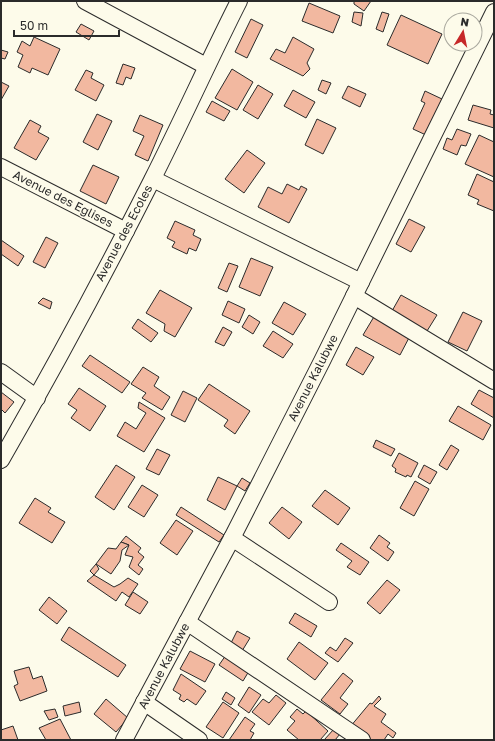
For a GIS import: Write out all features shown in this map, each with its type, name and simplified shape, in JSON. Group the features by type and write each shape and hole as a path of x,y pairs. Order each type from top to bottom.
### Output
{"street":[{"path":"85,1 206,66"},
{"name":"Avenue des Ecoles","path":"1,460 37,398 153,179 206,66 239,1"},
{"name":"Avenue Kalubwe","path":"124,740 232,538 361,282 494,12"},
{"name":"Avenue des Eglises","path":"1,167 126,231"},
{"path":"153,179 361,282"},
{"path":"354,296 494,381"},
{"path":"1,372 37,398"},
{"path":"232,538 329,602"},
{"path":"187,622 362,740"},
{"path":"144,702 199,740"}],"building":[{"path":"354,1 371,1 364,11 354,4"},
{"path":"309,3 340,16 333,33 302,21"},
{"path":"354,12 363,13 361,26 352,22"},
{"path":"382,12 389,14 383,32 376,29"},
{"path":"401,15 442,34 428,64 387,45"},
{"path":"251,19 263,25 247,58 235,52"},
{"path":"81,24 94,31 89,40 76,32"},
{"path":"34,37 60,49 48,75 32,68 30,73 18,67 23,55 17,52 22,41 30,46"},
{"path":"293,37 314,49 307,63 310,69 303,76 270,59 276,49 285,53"},
{"path":"1,50 8,52 5,59 1,58"},
{"path":"123,64 135,68 131,79 126,77 123,85 116,83"},
{"path":"232,69 253,82 237,110 215,98"},
{"path":"86,70 93,73 91,78 104,85 96,101 75,90"},
{"path":"322,80 331,83 326,94 318,90"},
{"path":"1,82 9,86 1,100"},
{"path":"258,85 273,94 258,119 243,110"},
{"path":"348,86 366,94 360,107 342,98"},
{"path":"293,90 315,102 306,118 284,106"},
{"path":"425,91 442,99 426,135 413,129 425,103 421,101"},
{"path":"212,101 230,111 224,121 206,112"},
{"path":"473,105 491,110 490,114 494,115 494,128 468,120"},
{"path":"97,114 112,121 98,150 83,142"},
{"path":"140,115 163,125 148,161 135,155 144,136 133,131"},
{"path":"317,119 336,128 323,154 305,145"},
{"path":"30,120 41,126 38,132 49,138 36,160 14,148"},
{"path":"457,129 471,134 466,146 461,145 457,155 443,149 447,138 452,140"},
{"path":"479,135 494,142 494,177 465,164"},
{"path":"247,150 265,163 244,193 225,179"},
{"path":"93,165 119,177 106,204 80,191"},
{"path":"477,174 494,182 494,211 477,204 479,200 468,195"},
{"path":"287,184 299,190 301,186 307,189 289,223 258,207 268,187 282,194"},
{"path":"409,219 425,227 411,252 396,244"},
{"path":"175,221 195,230 193,235 201,239 196,251 189,248 187,254 172,247 175,242 167,238"},
{"path":"46,237 58,243 45,268 33,262"},
{"path":"1,240 24,256 18,266 1,254"},
{"path":"251,258 273,267 260,296 239,287"},
{"path":"229,263 238,266 227,292 218,288"},
{"path":"160,290 192,308 175,337 164,331 165,324 146,313"},
{"path":"401,295 437,315 427,331 392,311"},
{"path":"43,298 52,302 50,309 38,303"},
{"path":"228,301 245,309 239,323 222,315"},
{"path":"284,302 306,314 293,335 272,323"},
{"path":"463,312 482,321 467,351 448,342"},
{"path":"249,315 260,322 253,334 242,327"},
{"path":"375,315 411,334 400,355 363,335"},
{"path":"138,319 158,333 151,342 132,328"},
{"path":"223,327 232,332 224,346 215,342"},
{"path":"273,331 293,344 283,358 263,346"},
{"path":"356,347 374,357 363,375 346,365"},
{"path":"90,355 130,382 122,393 82,366"},
{"path":"143,367 159,377 154,386 170,397 162,410 142,398 146,393 131,384"},
{"path":"209,384 250,411 235,434 224,426 228,420 198,400"},
{"path":"79,388 106,406 90,431 71,418 77,410 68,404"},
{"path":"479,390 494,398 494,418 471,404"},
{"path":"183,391 197,398 185,422 171,415"},
{"path":"1,392 14,402 5,413 1,409"},
{"path":"139,402 165,418 144,452 117,436 125,422 136,429 146,413 138,408"},
{"path":"458,406 491,425 483,440 449,421"},
{"path":"376,440 395,449 391,456 373,447"},
{"path":"451,445 459,450 447,470 439,465"},
{"path":"157,449 170,455 159,475 146,469"},
{"path":"399,453 418,463 411,477 407,475 406,477 395,472 396,469 392,466"},
{"path":"116,465 135,477 114,510 95,497"},
{"path":"424,465 437,472 430,484 418,477"},
{"path":"218,477 237,486 225,510 207,500"},
{"path":"242,478 250,483 245,491 237,486"},
{"path":"415,481 429,489 414,516 400,508"},
{"path":"142,485 158,495 144,517 128,507"},
{"path":"325,490 350,508 338,525 312,506"},
{"path":"35,498 51,508 48,512 65,522 52,543 19,523"},
{"path":"181,507 224,535 219,542 176,515"},
{"path":"282,507 302,522 289,539 269,523"},
{"path":"176,520 193,531 177,555 160,543"},
{"path":"379,535 390,543 387,547 394,552 388,561 370,548"},
{"path":"126,536 141,548 138,552 144,557 138,565 143,569 139,575 129,567 133,557 125,555 129,545 121,542"},
{"path":"121,542 129,545 122,550 120,561 111,574 96,564 108,548 116,549"},
{"path":"341,543 369,562 360,575 347,567 352,561 336,550"},
{"path":"96,564 99,569 94,575 90,571"},
{"path":"94,575 114,587 128,578 138,584 129,597 122,592 116,601 87,581"},
{"path":"387,580 400,590 380,614 367,603"},
{"path":"133,592 148,602 140,614 125,605"},
{"path":"49,597 67,611 57,624 39,610"},
{"path":"295,613 317,626 311,637 289,623"},
{"path":"69,627 126,665 118,677 61,640"},
{"path":"237,631 250,638 242,651 230,645"},
{"path":"345,638 353,643 338,662 325,653 330,647 336,651"},
{"path":"299,642 328,663 315,680 287,659"},
{"path":"190,651 215,664 205,682 180,669"},
{"path":"226,655 249,671 243,681 219,665"},
{"path":"29,667 33,679 42,676 47,691 20,701 14,686 18,684 14,671"},
{"path":"343,673 353,681 340,698 348,704 340,714 321,700"},
{"path":"181,674 206,691 196,705 187,699 184,702 179,699 181,695 173,690"},
{"path":"249,687 261,695 249,713 238,705"},
{"path":"226,692 235,698 231,705 222,699"},
{"path":"276,695 286,703 269,725 252,712 263,699 269,703"},
{"path":"379,696 381,699 374,706 386,714 381,722 396,733 393,738 388,734 384,740 371,740 357,729 350,727 370,703 372,704"},
{"path":"106,699 128,718 116,732 94,714"},
{"path":"79,702 81,712 65,716 63,706"},
{"path":"223,702 239,713 223,738 206,727"},
{"path":"55,709 58,717 49,720 44,711"},
{"path":"297,709 303,714 306,711 328,731 320,740 299,740 287,730 295,721 290,717"},
{"path":"245,717 255,724 250,731 254,733 250,740 229,740"},
{"path":"60,719 71,740 46,740 39,728"},
{"path":"13,726 18,740 1,740 1,730"},
{"path":"334,729 340,734 335,740 324,740"}]}
